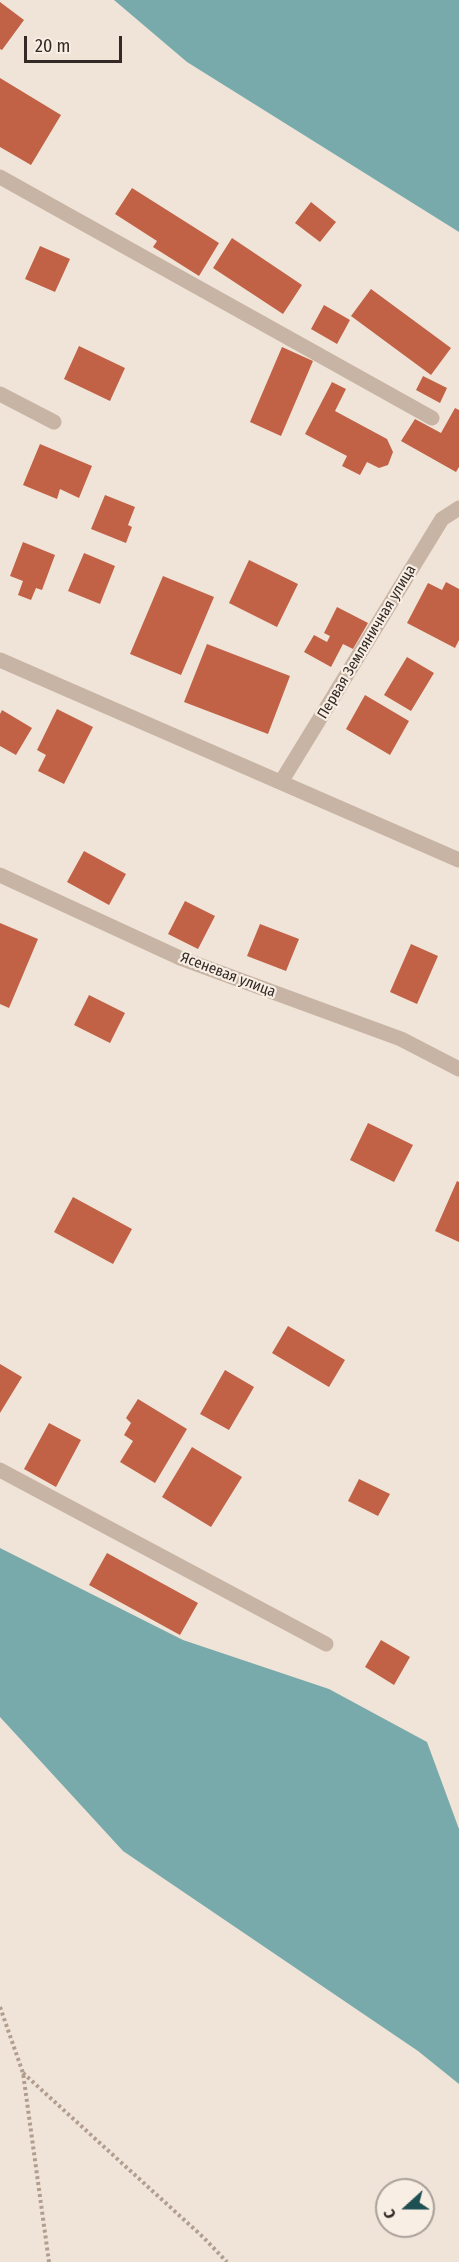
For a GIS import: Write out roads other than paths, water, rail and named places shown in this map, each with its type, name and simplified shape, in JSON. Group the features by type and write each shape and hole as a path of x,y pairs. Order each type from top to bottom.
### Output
{"street":[{"path":"0,177 432,418"},
{"path":"0,394 54,422"},
{"name":"Первая Земляничная улица","path":"281,782 442,519 459,508"},
{"path":"0,660 459,860"},
{"name":"Ясеневая улица","path":"0,875 180,958 401,1040 459,1069"},
{"path":"0,1470 326,1644"}],"water":[{"path":"114,0 459,0 459,232 187,62"},
{"path":"0,1548 183,1640 329,1689 427,1742 459,1829 459,2084 418,2051 123,1851 0,1717"}]}
